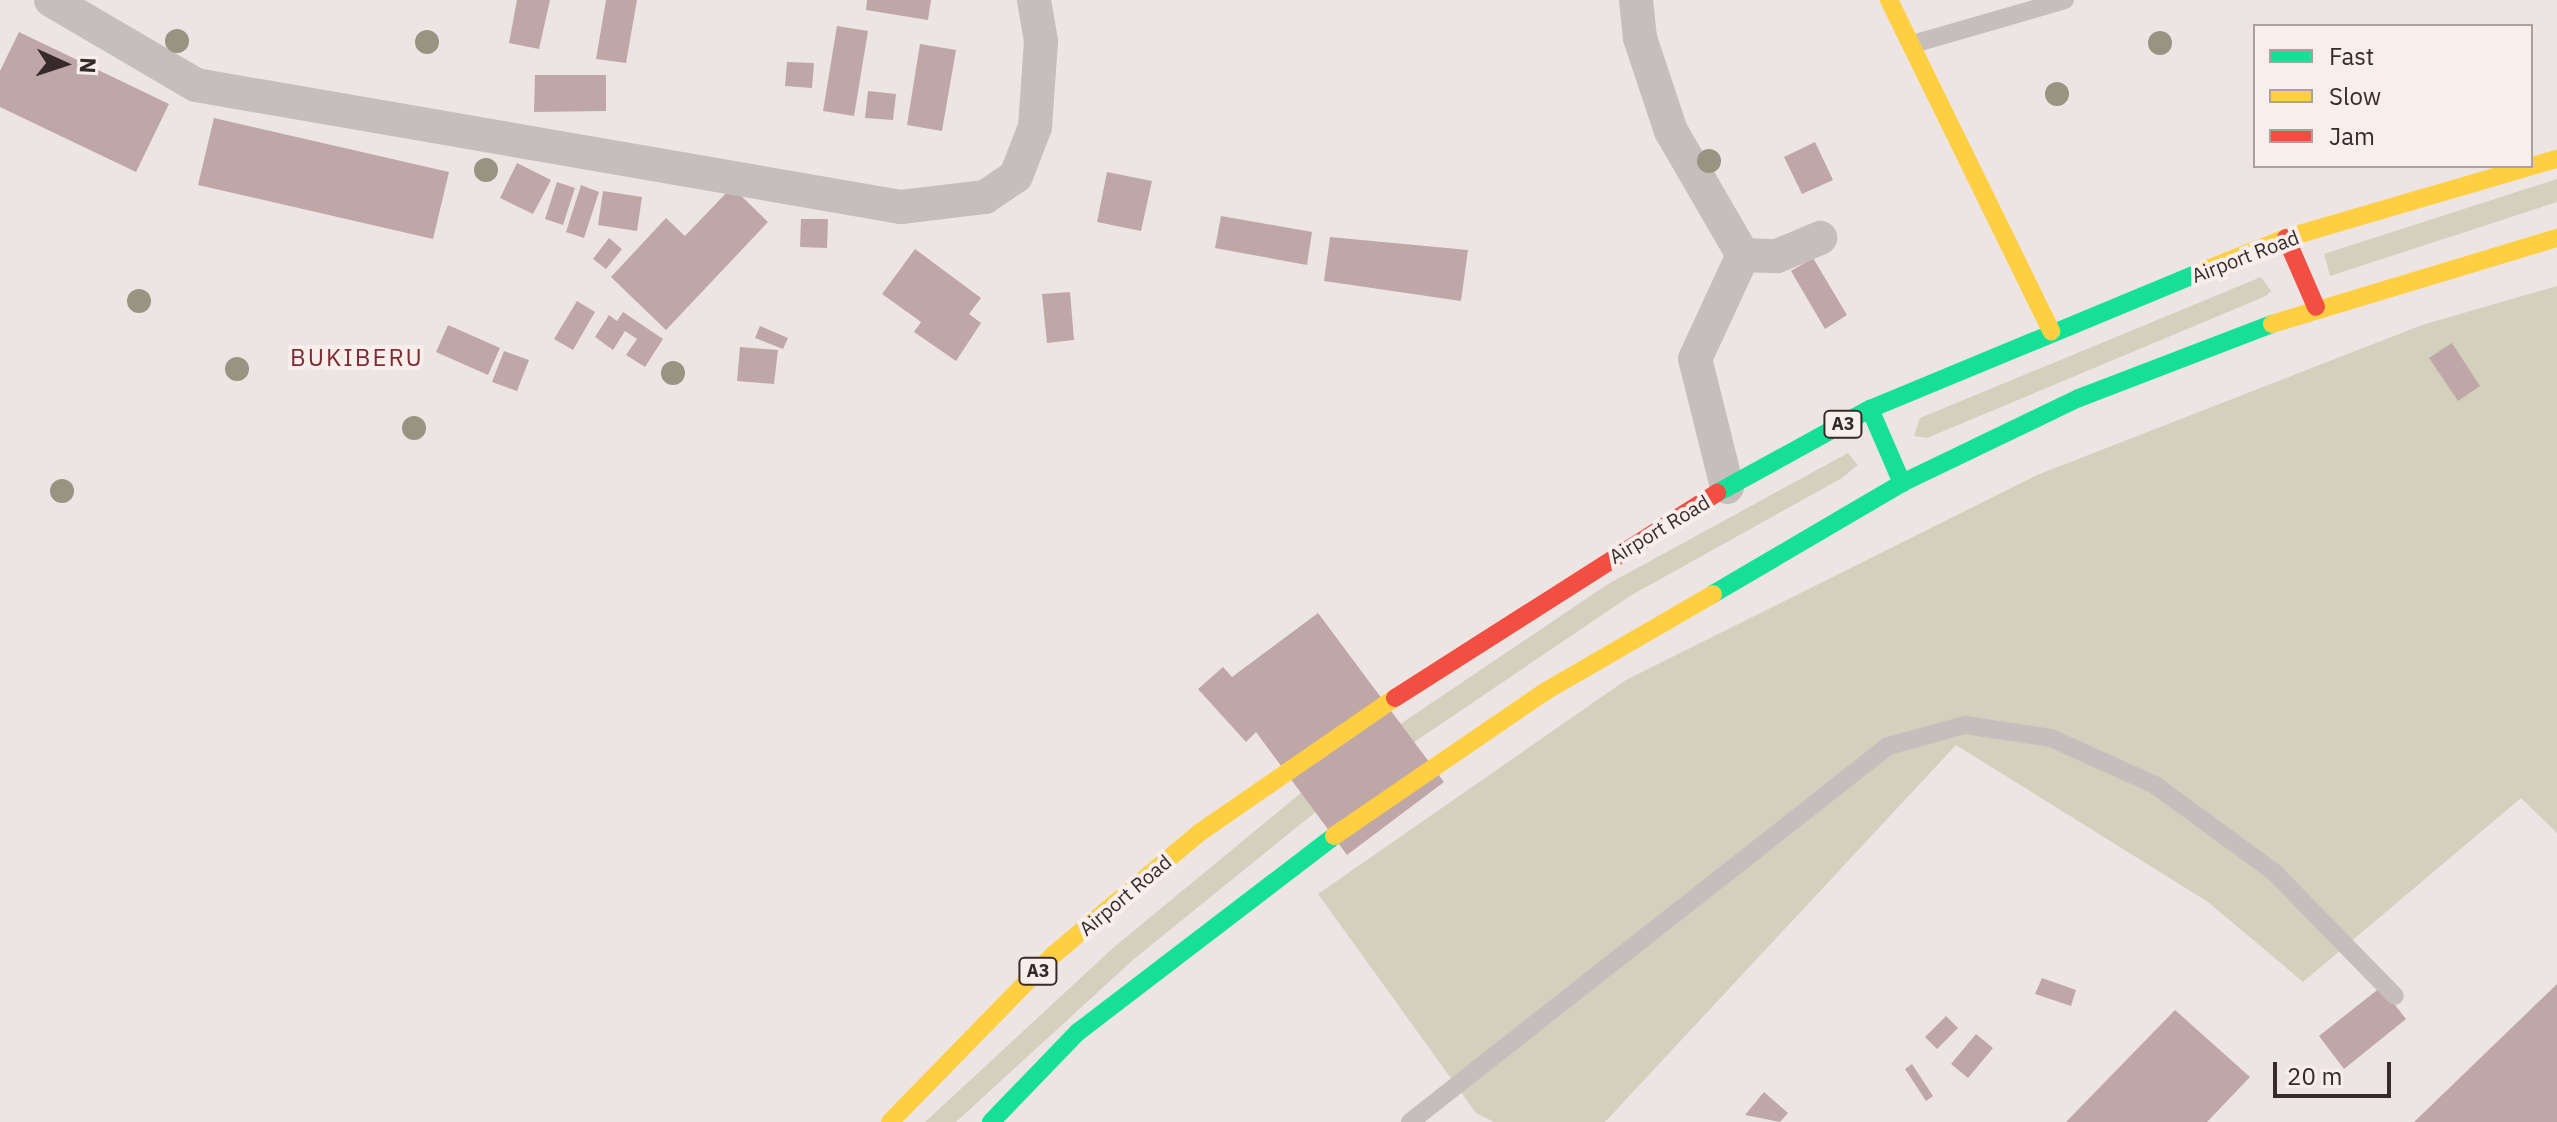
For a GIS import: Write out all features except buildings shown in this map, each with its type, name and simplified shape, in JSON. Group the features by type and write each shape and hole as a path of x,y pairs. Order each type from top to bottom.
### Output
{"main road":[{"path":"1889,0 2051,331"},
{"name":"Airport Road","path":"2533,166 2557,159"},
{"name":"Airport Road","path":"890,1122 1052,956 1199,833 1520,613 1727,487 1870,409 2051,331 2286,238 2526,168"},
{"path":"2286,238 2316,307"},
{"path":"991,1122 1078,1032 1381,800 1546,691 1902,483 2079,398 2316,307 2557,238"},
{"path":"1870,409 1902,483"}],"street":[{"path":"51,0 106,39 196,85 901,207 985,197 1016,176 1035,127 1041,41 1034,0"},
{"path":"1636,0 1640,38 1671,131 1743,255"},
{"path":"1743,255 1777,256 1820,238"},
{"path":"1727,487 1695,359 1743,255"}],"lane":[{"path":"1913,44 2065,0"},
{"path":"1410,1122 1888,746 1965,725 2051,738 2155,785 2263,862 2395,996"}],"shaded area":[{"path":"2557,179 2557,202 2330,276 2324,254"},
{"path":"2261,277 2271,291 2266,296 1927,438 1914,436 1920,418"},
{"path":"2557,286 2557,833 2521,798 2303,982 2208,902 1956,745 1605,1122 1494,1122 1476,1113 1318,894 1626,680 2037,475 2422,325"},
{"path":"1848,453 1858,465 1842,478 1630,596 1339,793 1134,959 956,1122 925,1122 1113,948 1313,783 1608,584"}],"traffic: fast":[{"path":"1717,493 1870,409 2200,272"},
{"path":"1713,594 1902,483 2079,398 2272,324"},
{"path":"1870,409 1902,483"},
{"path":"991,1122 1078,1032 1334,836"}],"traffic: slow":[{"path":"1889,0 2051,331"},
{"path":"2533,166 2557,159"},
{"path":"2200,272 2286,238 2526,168"},
{"path":"2272,324 2557,238"},
{"path":"1334,836 1546,691 1713,594"},
{"path":"890,1122 1052,956 1199,833 1395,698"}],"traffic: jam":[{"path":"2286,238 2316,307"},
{"path":"1395,698 1717,493"}],"district":[{"name":"BUKIBERU","path":"357,358"}]}
